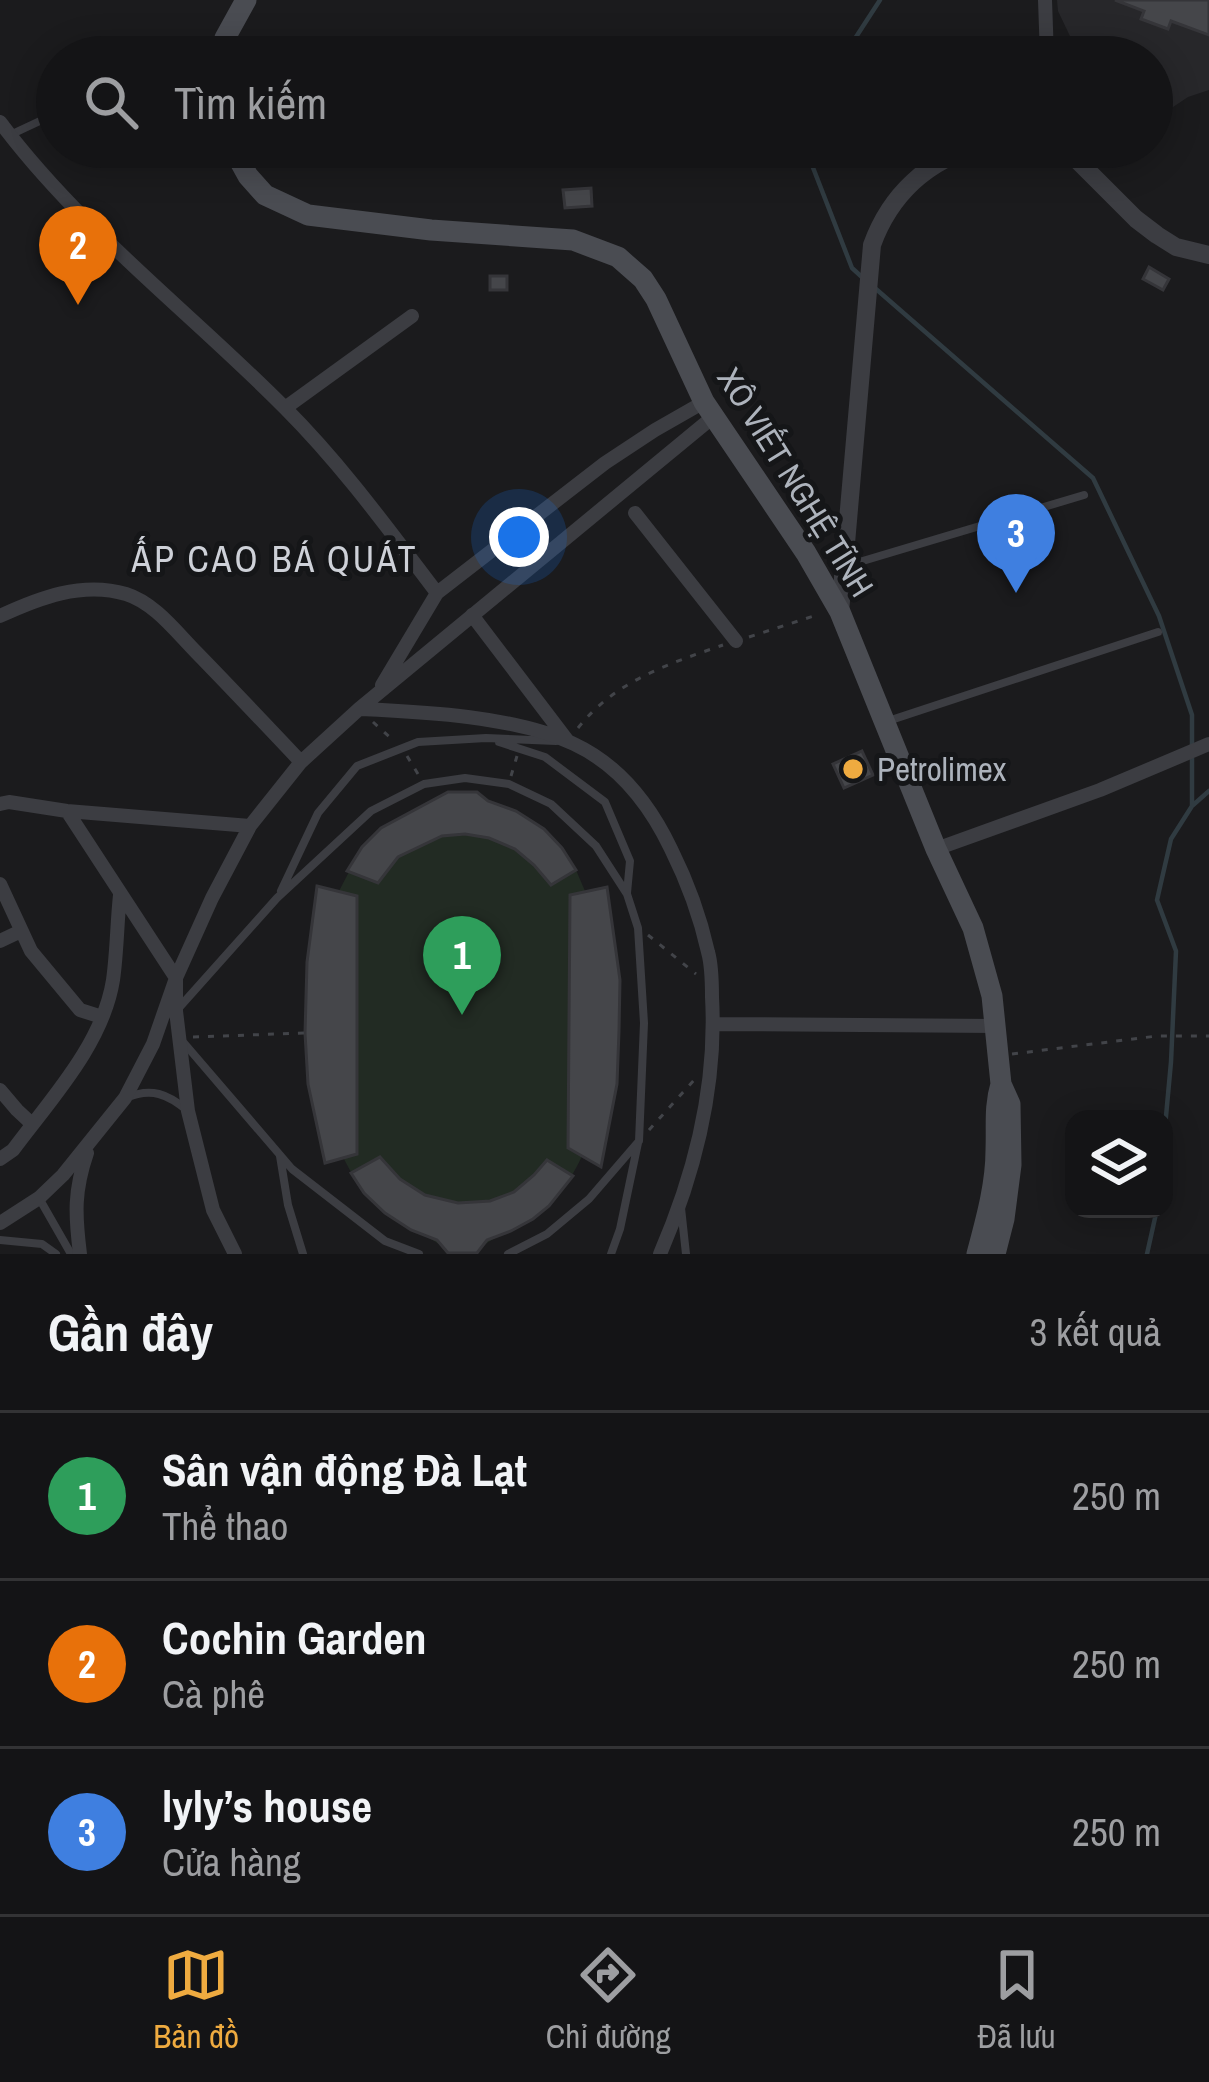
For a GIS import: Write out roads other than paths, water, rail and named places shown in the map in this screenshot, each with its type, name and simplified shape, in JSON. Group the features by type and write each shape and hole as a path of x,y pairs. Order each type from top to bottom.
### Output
{"main road":[{"path":"226,36 246,0"},
{"name":"XÔ VIẾT NGHỆ TĨNH","path":"244,168 266,195 308,215 586,243 618,256 643,279 708,409 806,553 840,612 973,928 985,964 1001,1084 1010,1103 1011,1166 995,1254"},
{"name":"XÔ VIẾT NGHỆ TĨNH","path":"977,1254 989,1206 996,1153 994,1106 1001,1084"}],"street":[{"path":"1045,0 1046,36"},
{"path":"0,122 36,165"},
{"path":"39,168 83,218 332,457 437,593"},
{"path":"840,612 872,245 886,213 930,168"},
{"path":"1087,168 1156,235 1176,247 1209,255"},
{"path":"285,408 412,316"},
{"path":"377,694 437,593 655,430 708,409"},
{"path":"0,1223 39,1198 63,1175 125,1098 153,1044 212,898 250,826 301,762 708,409"},
{"path":"634,513 736,641"},
{"path":"0,616 47,597 85,589 143,601 301,762"},
{"path":"472,615 568,741"},
{"path":"359,709 409,711 538,730 605,762 655,815 686,879 710,955 714,1024 702,1131 681,1206 660,1254"},
{"path":"936,849 1100,790 1209,744"},
{"path":"0,804 250,826"},
{"path":"68,811 176,978 188,1111 213,1210 235,1254"},
{"path":"0,884 31,951 80,1010 102,1017"},
{"path":"0,1159 13,1150 83,1054 102,1017 113,983 120,895"},
{"path":"0,941 21,931"},
{"path":"714,1024 996,1026"},
{"path":"0,1090 32,1124"},
{"path":"75,1254 77,1183 91,1142"}],"lane":[{"path":"10,135 36,123"},
{"path":"846,566 1084,495"},
{"path":"884,722 1158,632"},
{"path":"486,738 545,757 604,802 630,861 627,894"},
{"path":"278,898 318,813 357,766 418,742 568,741"},
{"path":"176,1011 278,898 371,812 424,784 465,778 509,784 551,804 596,846 627,894 638,928 644,1023 639,1141 611,1254"},
{"path":"179,1037 292,1169 385,1240 419,1254"},
{"path":"125,1098 142,1091 170,1095 188,1111"},
{"path":"508,1254 547,1234 589,1199 639,1141"},
{"path":"279,1155 303,1254"},
{"path":"39,1198 75,1254"},
{"path":"681,1206 686,1254"},
{"path":"0,1240 42,1244 56,1254"}],"waterway":[{"path":"857,36 880,0"},
{"path":"813,168 852,268 863,278"},
{"path":"876,289 1093,478 1159,616 1192,715 1192,747"},
{"path":"1192,758 1192,806"},
{"path":"1167,1110 1176,951 1157,900 1171,839 1192,806 1209,791"},
{"path":"1147,1254 1155,1218"}],"place":[{"name":"Cochin Garden","path":"78,305"},
{"name":"lyly’s house","path":"1016,593"},
{"name":"Petrolimex","path":"853,769"},
{"name":"Sân vận động Đà Lạt","path":"462,1015"}],"district":[{"name":"ẤP CAO BÁ QUÁT","path":"275,559"}]}
